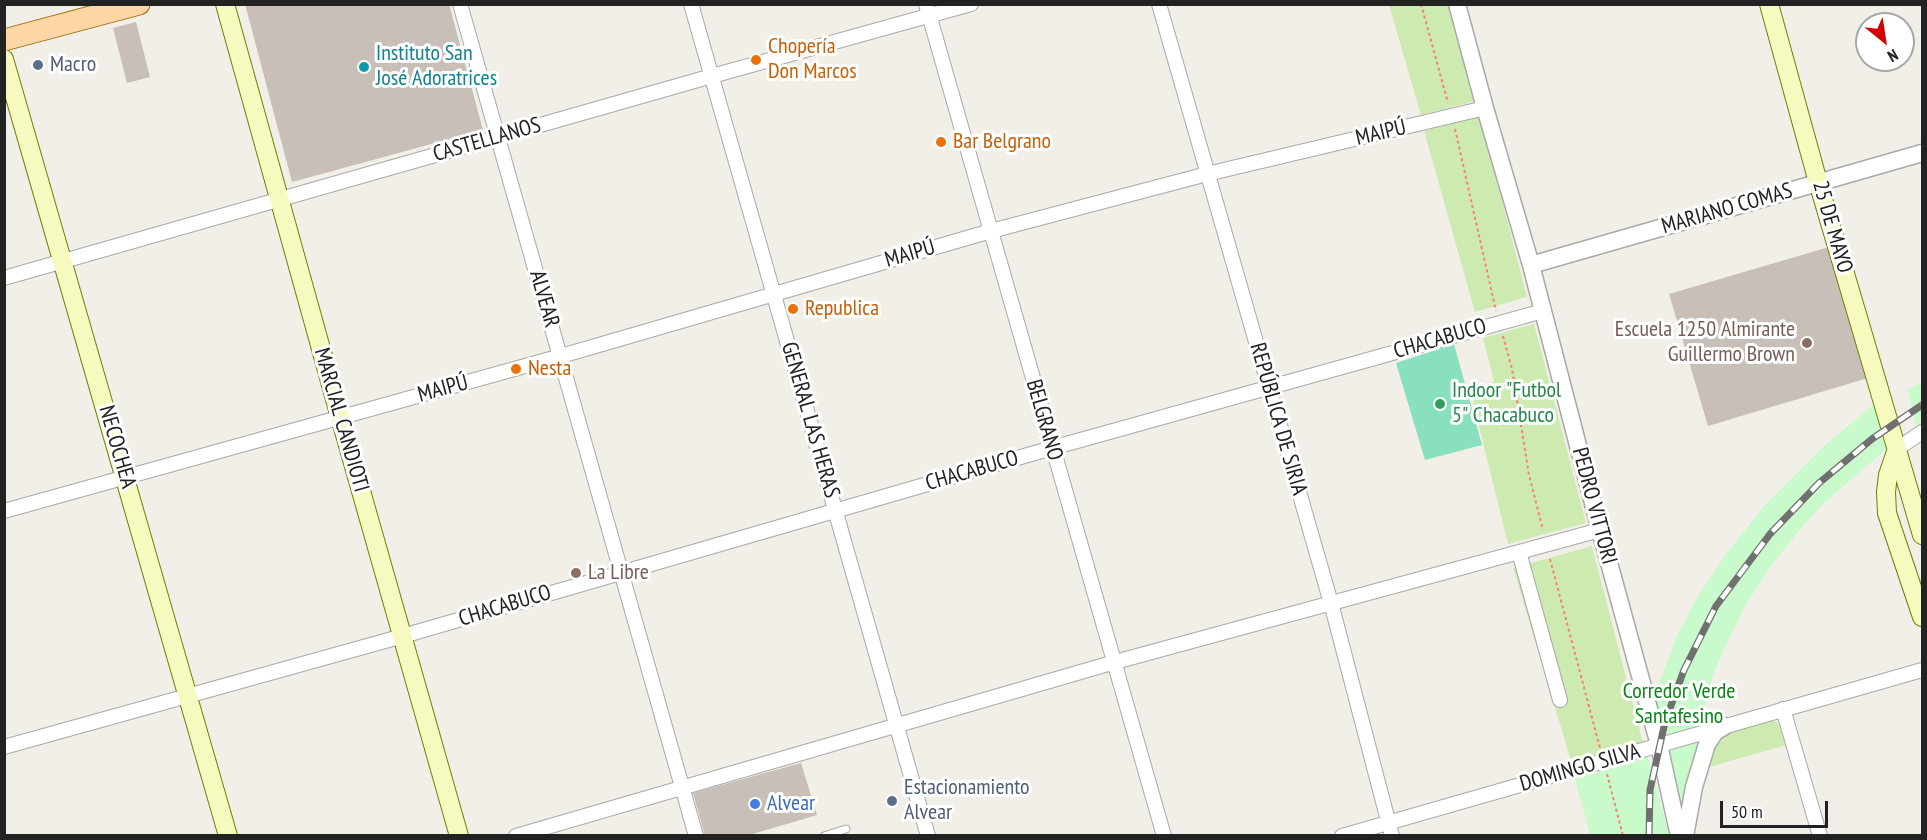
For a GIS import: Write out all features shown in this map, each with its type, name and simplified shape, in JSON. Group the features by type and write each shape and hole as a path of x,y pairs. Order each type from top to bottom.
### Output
{"main road":[{"path":"4,40 139,4"},
{"name":"MARCIAL CANDIOTI","path":"225,4 459,836"},
{"name":"25 DE MAYO","path":"1769,4 1818,182 1923,535"},
{"name":"NECOCHEA","path":"4,59 228,836"},
{"path":"1896,449 1887,484 1887,513 1923,618"}],"street":[{"name":"ALVEAR","path":"460,4 696,836"},
{"name":"GENERAL LAS HERAS","path":"691,4 928,836"},
{"name":"CASTELLANOS","path":"4,278 280,201 927,11 971,4"},
{"name":"REPÚBLICA DE SIRIA","path":"1159,4 1331,603 1390,829"},
{"name":"PEDRO VITTORI","path":"1457,4 1531,265 1659,745 1679,836"},
{"name":"BELGRANO","path":"927,11 1164,836"},
{"name":"MAIPÚ","path":"4,511 561,356 991,231 1208,174 1485,108"},
{"name":"MARIANO COMAS","path":"1531,265 1923,153"},
{"name":"CHACABUCO","path":"4,747 403,636 1052,448 1543,311"},
{"path":"1896,449 1923,432"},
{"path":"516,836 1115,662 1600,530"},
{"path":"1519,552 1560,699"},
{"name":"DOMINGO SILVA","path":"1342,836 1390,829 1604,761 1923,670"},
{"path":"1783,709 1820,836"},
{"path":"1685,836 1694,788 1707,744 1715,732 1725,726"}],"lane":[{"path":"824,836 846,829"}],"path":[{"path":"1421,4 1452,116 1488,281 1512,369 1529,476 1623,836"}],"green space":[{"path":"1389,5 1451,5 1476,101 1421,115"},
{"path":"1480,116 1527,297 1475,312 1424,131"},
{"path":"1534,324 1586,523 1508,544 1473,402 1494,381 1483,338"},
{"name":"Indoor \"Futbol 5\" Chacabuco","path":"1454,344 1482,445 1425,460 1396,363"},
{"path":"1922,383 1922,424 1917,427 1907,389"},
{"name":"Corredor Verde Santafesino","path":"1878,401 1892,444 1824,503 1768,570 1744,608 1716,667 1707,695 1702,727 1656,740 1649,710 1676,638 1698,596 1726,554 1765,505 1824,446"},
{"path":"1592,546 1643,743 1572,764 1513,568"},
{"path":"1772,720 1778,723 1786,745 1706,768 1716,742 1724,734"},
{"name":"Corredor Verde Santafesino","path":"1703,737 1680,828 1659,750"},
{"name":"Corredor Verde Santafesino","path":"1647,754 1669,835 1590,835 1574,775"}],"building":[{"name":"Instituto San José Adoratrices","path":"245,4 449,4 483,130 292,182"},
{"path":"136,22 150,77 127,83 113,28"},
{"path":"1829,247 1868,378 1708,426 1669,294"},
{"name":"Alvear","path":"801,763 817,815 746,836 705,836 693,793"}],"railway":[{"path":"1649,836 1650,790 1665,722 1684,670 1716,606 1770,534 1819,483 1872,439 1922,405"}],"place":[{"name":"Chopería Don Marcos","path":"756,60"},
{"name":"Macro","path":"38,65"},
{"name":"Instituto San José Adoratrices","path":"364,67"},
{"name":"Bar Belgrano","path":"941,142"},
{"name":"Republica","path":"793,309"},
{"name":"Escuela 1250 Almirante Guillermo Brown","path":"1807,343"},
{"name":"Nesta","path":"516,369"},
{"name":"Indoor \"Futbol 5\" Chacabuco","path":"1440,404"},
{"name":"La Libre","path":"576,573"},
{"name":"Estacionamiento Alvear","path":"892,801"},
{"name":"Alvear","path":"755,804"}]}
